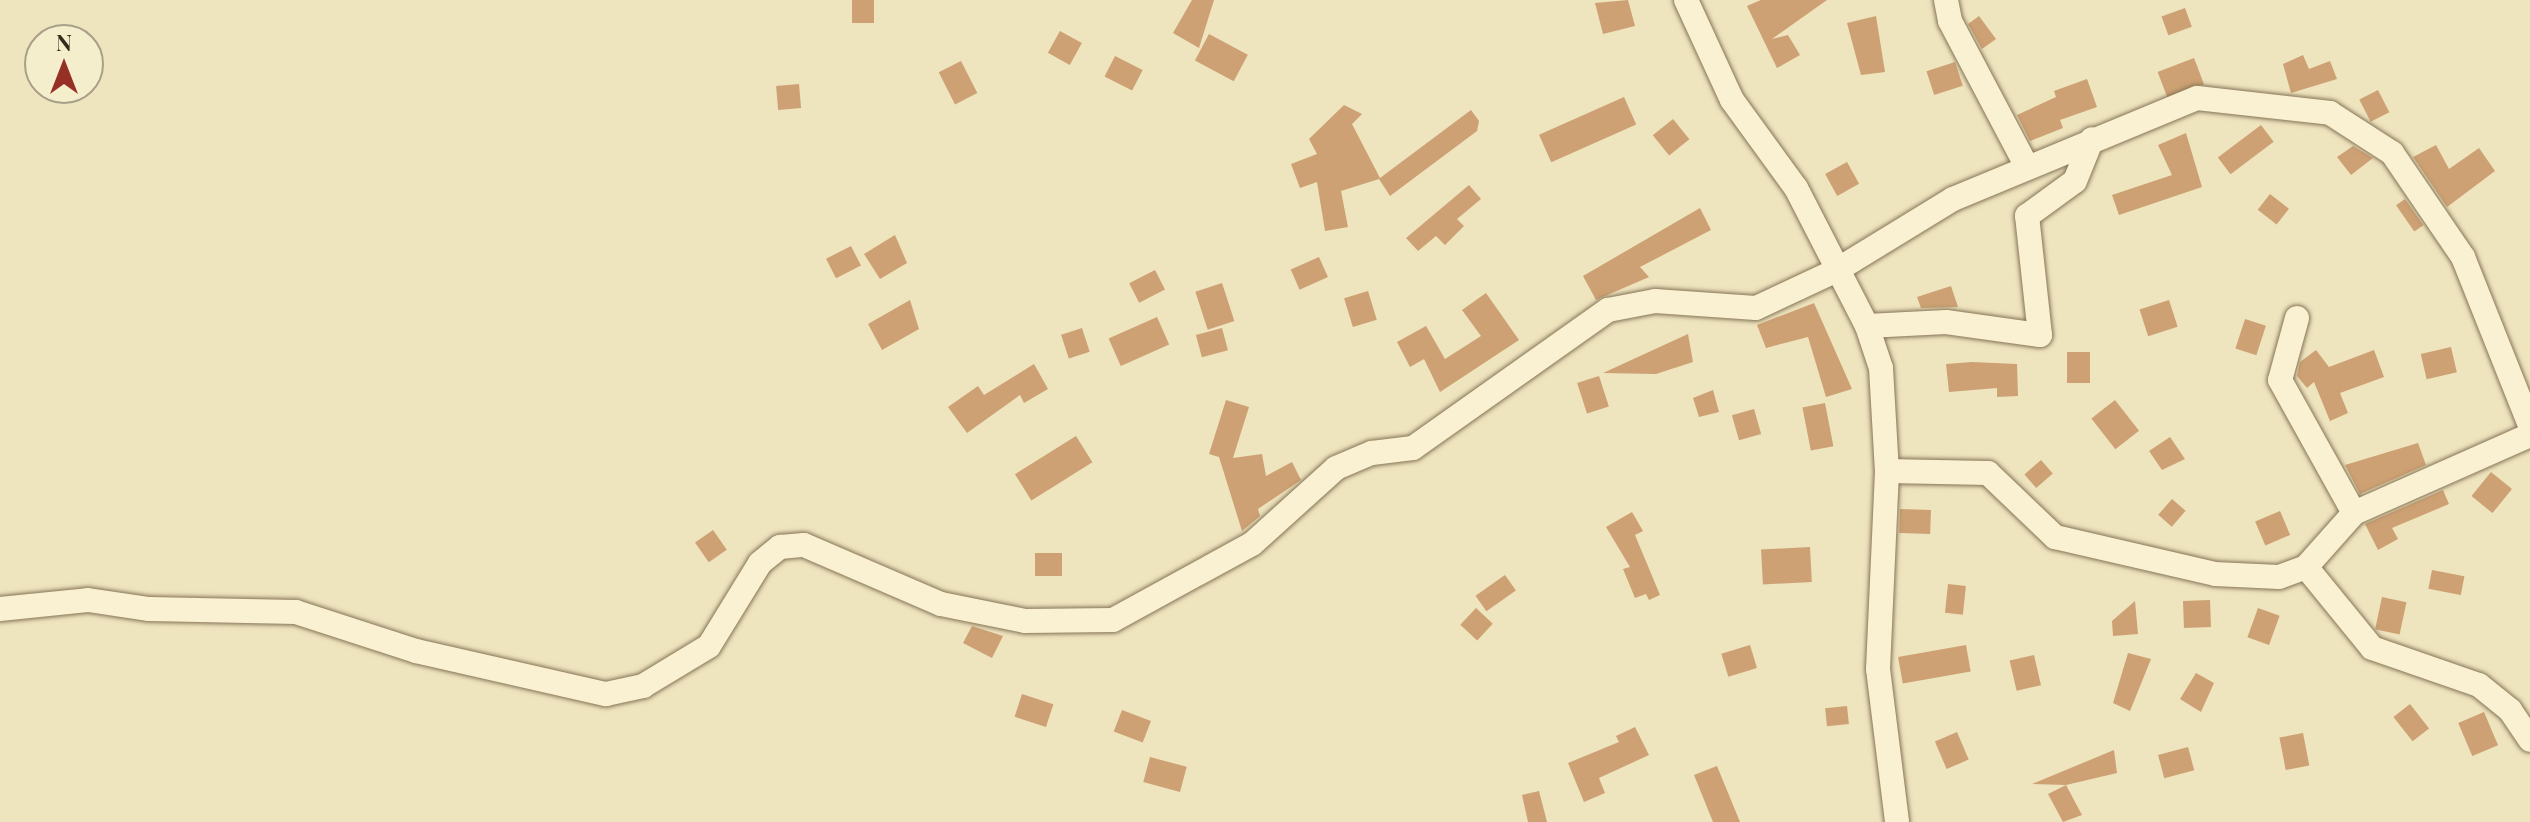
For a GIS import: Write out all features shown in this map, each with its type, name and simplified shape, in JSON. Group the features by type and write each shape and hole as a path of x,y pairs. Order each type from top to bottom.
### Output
{"street":[{"path":"1686,0 1732,100 1796,188 1867,326 1883,383 1887,471 1878,669 1897,822"},
{"path":"1946,0 1950,21 2027,167"},
{"path":"0,609 88,600 149,609 296,612 416,651 606,694 643,686 709,646 760,563 780,547 804,545 941,604 1025,621 1104,622 1252,544 1336,468 1372,453 1413,448 1608,310 1655,301 1748,309 1837,270 1953,199 2170,106 2216,97 2330,113 2383,145 2463,257 2530,425"},
{"path":"1867,326 1946,322 2040,335 2027,216 2075,181 2092,139"},
{"path":"2297,318 2280,380 2354,513"},
{"path":"1887,471 1988,473 2055,537 2083,547 2232,576 2279,577 2306,567 2354,513 2530,435"},
{"path":"2306,567 2372,648 2479,685 2510,710 2530,740"}],"building":[{"path":"852,0 874,0 874,23 852,23"},
{"path":"1192,0 1214,0 1199,48 1173,33"},
{"path":"1628,0 1635,26 1603,34 1595,3"},
{"path":"1761,0 1827,0 1772,39 1788,35 1800,55 1777,68 1747,6"},
{"path":"2185,8 2192,27 2168,35 2162,17"},
{"path":"1876,16 1885,72 1861,75 1847,23"},
{"path":"1979,16 1996,39 1982,49 1968,24"},
{"path":"1060,31 1082,43 1070,65 1048,53"},
{"path":"1209,34 1248,55 1234,81 1195,60"},
{"path":"2303,55 2309,69 2330,61 2337,79 2291,93 2283,64"},
{"path":"1115,56 1143,70 1132,91 1105,76"},
{"path":"2194,58 2204,84 2168,98 2158,72"},
{"path":"961,61 977,93 955,104 939,72"},
{"path":"1955,62 1963,86 1934,95 1926,71"},
{"path":"2087,79 2097,107 2060,120 2063,128 2030,141 2017,115 2056,97 2054,91"},
{"path":"799,84 801,108 778,110 776,86"},
{"path":"2378,90 2389,112 2371,122 2359,100"},
{"path":"1624,97 1636,124 1551,162 1539,135"},
{"path":"1344,105 1362,114 1352,124 1380,178 1471,110 1479,121 1477,131 1390,196 1379,179 1341,191 1348,227 1325,231 1317,182 1300,188 1291,164 1317,154 1309,139"},
{"path":"1673,119 1689,139 1669,156 1653,135"},
{"path":"2261,125 2274,142 2231,174 2218,157"},
{"path":"2186,133 2202,187 2119,215 2112,195 2172,175 2158,145"},
{"path":"2436,145 2449,169 2479,148 2495,171 2447,207 2413,157"},
{"path":"2353,146 2373,158 2351,175 2337,157"},
{"path":"1847,162 1859,184 1837,196 1825,174"},
{"path":"1469,185 1481,199 1457,219 1464,226 1445,245 1436,236 1418,251 1406,238"},
{"path":"2270,194 2289,209 2277,225 2258,210"},
{"path":"2405,199 2423,225 2414,232 2396,205"},
{"path":"1700,208 1711,230 1640,267 1649,277 1596,300 1583,276"},
{"path":"895,235 907,263 880,279 864,254"},
{"path":"851,246 861,266 836,278 826,259"},
{"path":"1319,257 1328,277 1300,290 1291,270"},
{"path":"1155,270 1165,290 1139,303 1129,283"},
{"path":"1222,283 1234,321 1208,330 1195,292"},
{"path":"1951,286 1958,307 1921,308 1917,297"},
{"path":"1368,291 1377,320 1353,327 1344,298"},
{"path":"1486,293 1519,340 1440,392 1424,359 1410,367 1397,342 1426,326 1445,359 1481,336 1462,310"},
{"path":"910,300 919,329 882,350 868,324"},
{"path":"2169,300 2178,327 2148,336 2140,310"},
{"path":"1814,303 1852,389 1826,397 1808,337 1766,348 1757,325"},
{"path":"1157,317 1169,344 1121,366 1109,339"},
{"path":"2245,319 2266,326 2256,355 2235,348"},
{"path":"1082,328 1090,352 1069,359 1061,335"},
{"path":"1222,328 1228,350 1202,357 1196,335"},
{"path":"1688,334 1693,362 1656,374 1603,373"},
{"path":"2451,347 2457,372 2427,379 2421,354"},
{"path":"2316,350 2329,367 2374,350 2384,377 2340,393 2348,413 2330,421 2314,382 2307,388 2297,376 2300,362"},
{"path":"2067,352 2090,352 2090,383 2067,383"},
{"path":"1034,364 1048,389 1024,403 1020,395 967,433 948,407 978,386 984,395"},
{"path":"1946,364 2017,364 2018,396 1997,397 1997,388 1949,392"},
{"path":"1599,376 1609,406 1587,414 1577,383"},
{"path":"1713,390 1719,412 1699,417 1693,398"},
{"path":"1226,400 1249,407 1233,458 1262,454 1266,476 1292,462 1301,480 1258,509 1260,516 1242,531 1219,457 1209,454"},
{"path":"2115,400 2139,431 2115,449 2091,418"},
{"path":"1825,403 1833,446 1811,451 1802,407"},
{"path":"1754,409 1761,434 1739,440 1732,415"},
{"path":"1076,436 1092,462 1031,500 1015,474"},
{"path":"2170,437 2185,459 2162,470 2149,451"},
{"path":"2418,443 2426,465 2360,494 2345,465"},
{"path":"2041,460 2053,474 2036,488 2024,474"},
{"path":"2491,472 2512,489 2492,513 2471,496"},
{"path":"2443,490 2449,504 2392,528 2398,539 2378,550 2365,524"},
{"path":"2172,499 2186,511 2172,527 2158,515"},
{"path":"1900,509 1931,510 1930,534 1899,533"},
{"path":"2280,511 2290,535 2265,545 2255,522"},
{"path":"1632,512 1643,531 1635,535 1660,595 1649,600 1646,594 1635,598 1623,569 1630,567 1606,527"},
{"path":"713,530 727,550 709,562 695,543"},
{"path":"1810,547 1812,582 1763,585 1761,550"},
{"path":"1035,553 1062,553 1062,576 1035,576"},
{"path":"2432,570 2464,576 2461,595 2428,589"},
{"path":"1505,575 1516,591 1486,611 1476,596"},
{"path":"1948,584 1966,586 1963,615 1945,613"},
{"path":"2382,597 2406,602 2400,634 2375,629"},
{"path":"2210,600 2211,627 2184,628 2183,601"},
{"path":"2135,601 2138,634 2113,636 2112,621"},
{"path":"1476,608 1493,624 1477,641 1460,625"},
{"path":"2258,608 2280,616 2269,645 2247,637"},
{"path":"972,626 1003,636 992,658 963,643"},
{"path":"1750,645 1757,668 1728,677 1721,654"},
{"path":"1966,645 1971,672 1903,684 1898,657"},
{"path":"2128,653 2151,659 2130,711 2113,703"},
{"path":"2034,655 2041,685 2017,691 2010,661"},
{"path":"2196,673 2214,683 2201,712 2180,699"},
{"path":"1022,694 1053,704 1046,727 1015,717"},
{"path":"2410,704 2429,728 2413,741 2393,717"},
{"path":"1847,706 1849,724 1827,726 1825,708"},
{"path":"1122,710 1151,721 1143,743 1114,731"},
{"path":"2484,712 2498,745 2472,756 2458,723"},
{"path":"1635,727 1649,755 1599,778 1605,793 1584,802 1568,763 1619,742 1616,736"},
{"path":"1957,732 1969,760 1947,769 1935,741"},
{"path":"2303,733 2309,765 2286,770 2279,738"},
{"path":"2188,747 2194,770 2164,778 2158,755"},
{"path":"2114,750 2117,773 2066,785 2032,784"},
{"path":"1150,757 1187,767 1180,792 1143,782"},
{"path":"1717,766 1740,822 1713,822 1694,775"},
{"path":"2066,785 2082,815 2063,822 2048,794"},
{"path":"1539,791 1547,822 1528,822 1522,795"}]}
